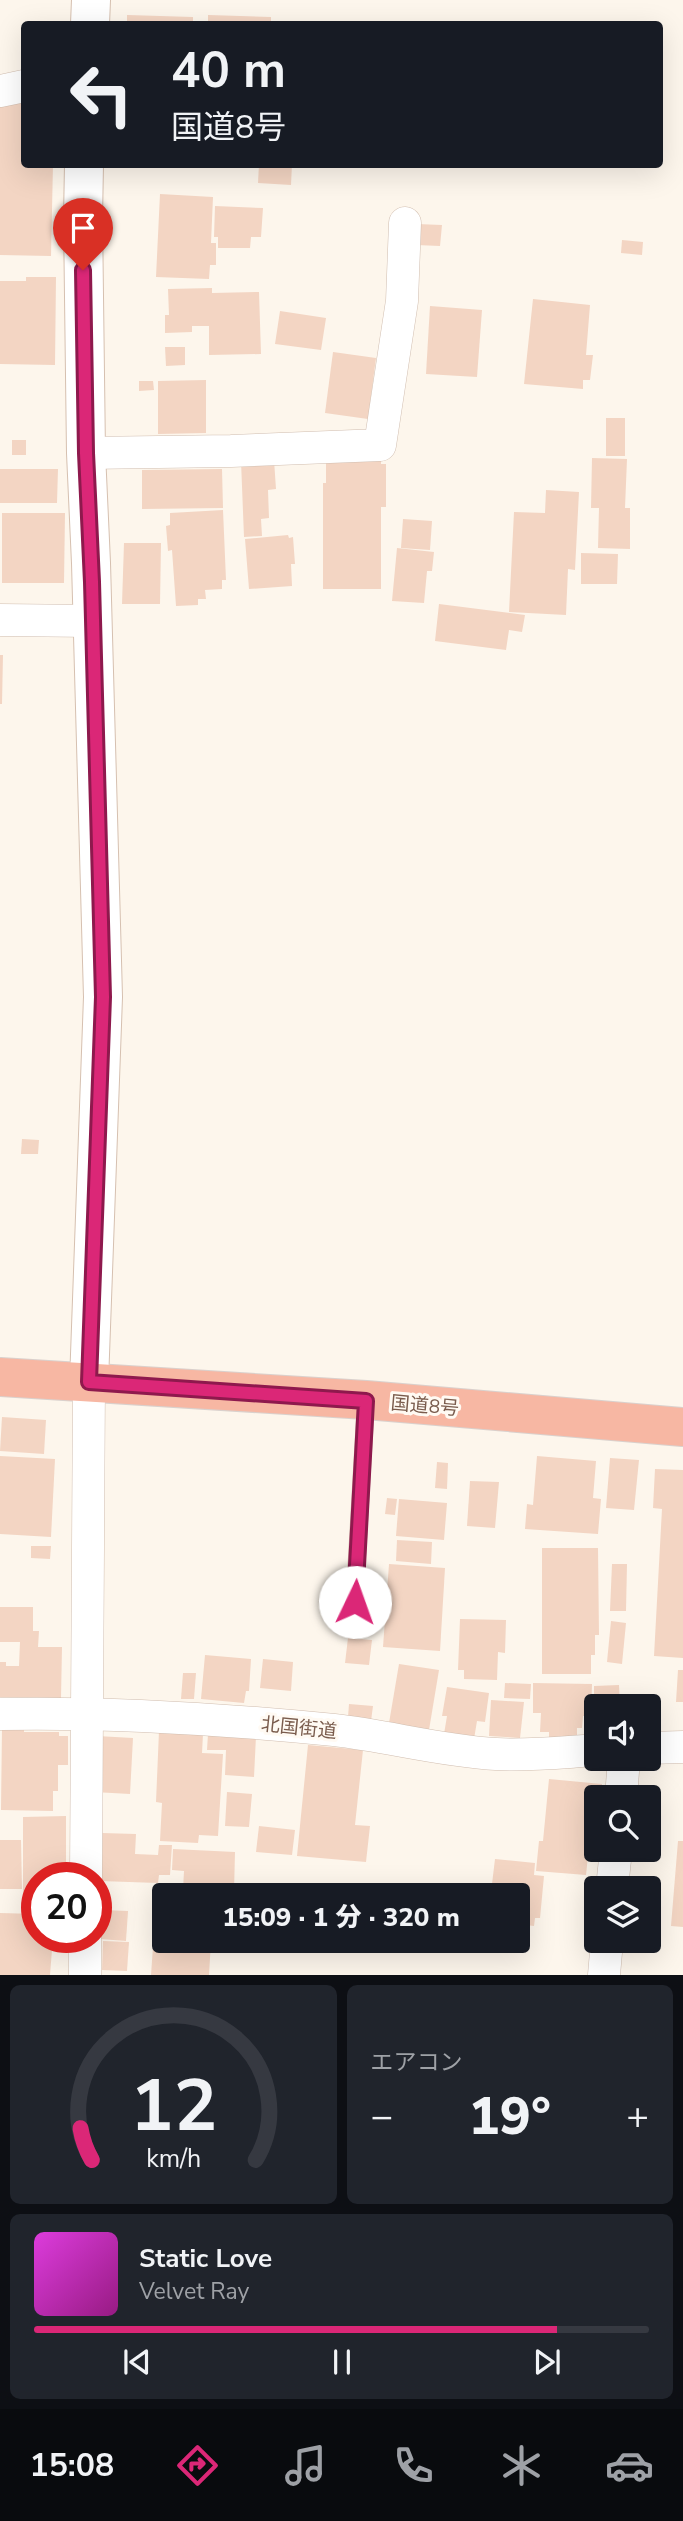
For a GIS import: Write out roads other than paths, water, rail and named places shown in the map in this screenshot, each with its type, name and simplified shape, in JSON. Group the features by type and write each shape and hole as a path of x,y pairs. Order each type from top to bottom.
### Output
{"highway":[{"name":"国道8号","path":"0,1377 366,1401 683,1427"}],"main road":[{"path":"90,21 91,0"},
{"path":"85,168 86,453 103,997 89,1382"}],"street":[{"path":"0,91 21,87"},
{"path":"86,453 380,445 402,301 405,223"},
{"path":"0,620 93,621"},
{"path":"86,1862 89,1382"},
{"name":"北国街道","path":"0,1714 87,1713 285,1725 378,1735 444,1749 499,1754 584,1751"},
{"path":"661,1748 683,1747"},
{"path":"85,1953 85,1975"},
{"path":"604,1975 606,1953"}],"lane":[{"path":"353,1627 366,1401"}]}
